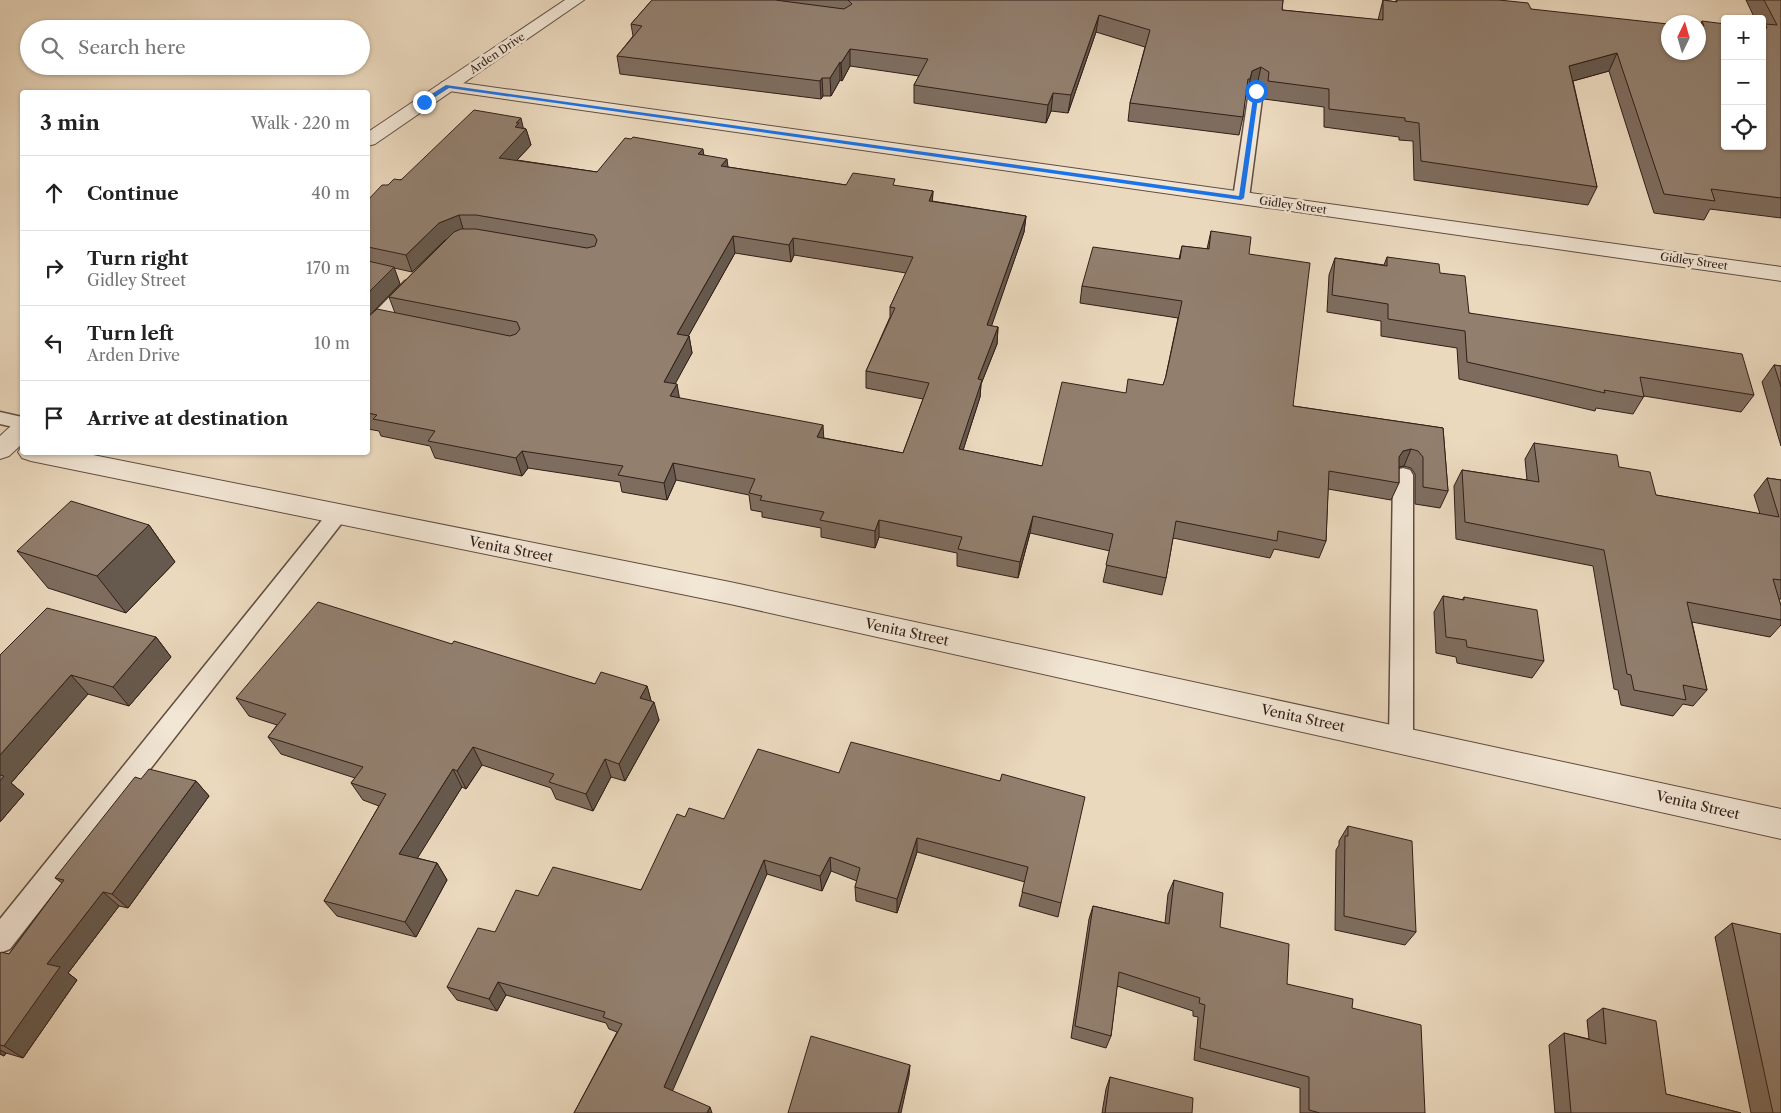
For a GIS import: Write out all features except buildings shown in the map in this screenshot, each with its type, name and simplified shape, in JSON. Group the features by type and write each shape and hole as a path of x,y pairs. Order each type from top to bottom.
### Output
{"street":[{"name":"Arden Drive","path":"370,139 576,0"},
{"name":"Gidley Street","path":"448,86 1781,274"},
{"path":"8,449 20,433"},
{"name":"Venita Street","path":"46,455 730,593 1781,824"}],"lane":[{"path":"1241,198 1256,91"},
{"path":"373,323 419,277 397,276"},
{"path":"373,323 398,322"},
{"path":"0,418 20,423"},
{"path":"1401,740 1404,474"},
{"path":"0,940 338,514"}],"route":[{"path":"424,102 448,86 1241,198 1256,91"}]}
